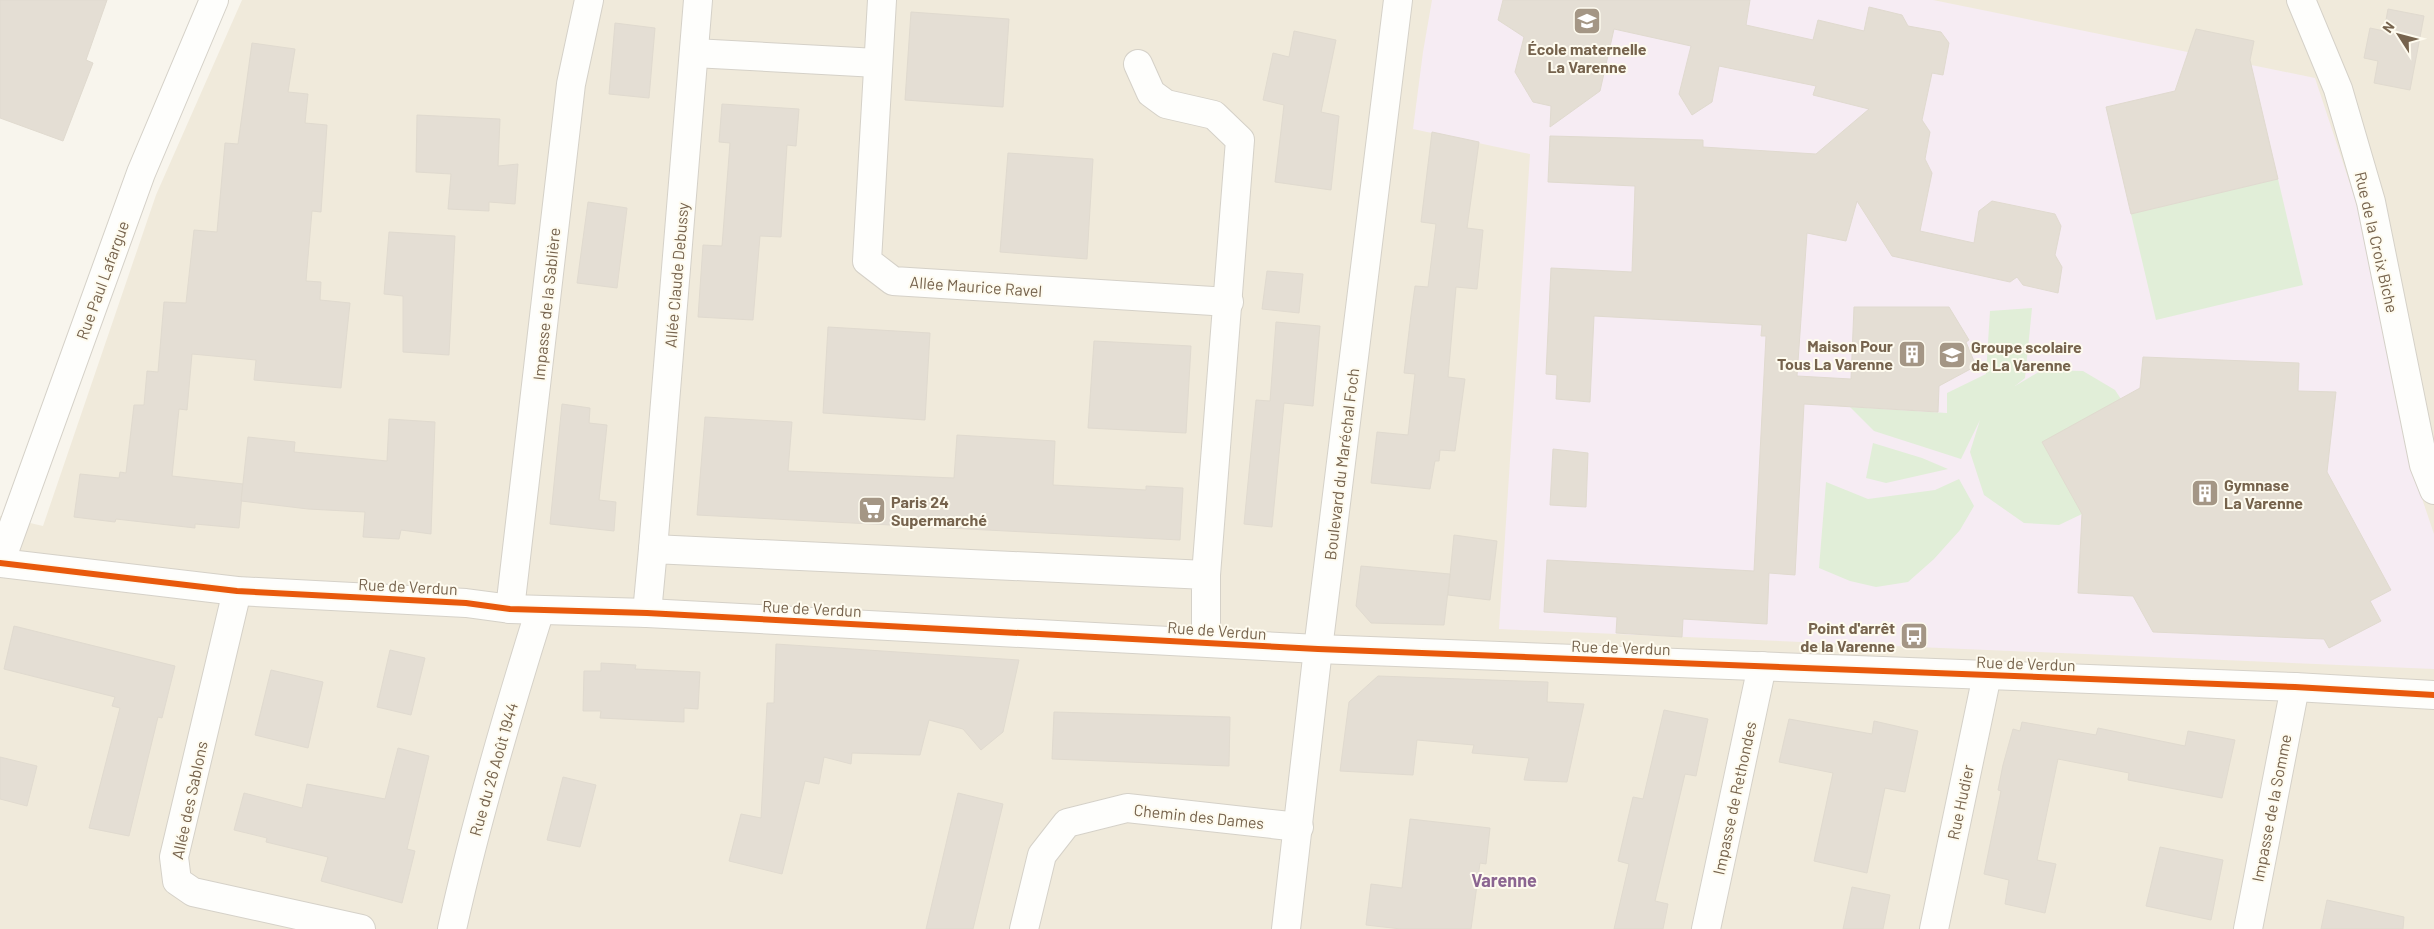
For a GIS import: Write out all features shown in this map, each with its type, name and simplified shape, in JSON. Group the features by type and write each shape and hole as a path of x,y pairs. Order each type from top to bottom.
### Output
{"street":[{"name":"Rue Paul Lafargue","path":"0,563 141,174 214,0"},
{"name":"Impasse de la Sablière","path":"510,609 571,84 589,0"},
{"name":"Allée Claude Debussy","path":"654,549 698,0"},
{"name":"Allée Maurice Ravel","path":"882,0 867,262 893,281 1229,302"},
{"name":"Boulevard du Maréchal Foch","path":"1286,929 1318,649 1398,0"},
{"name":"Rue de la Croix Biche","path":"2301,0 2338,89 2371,202 2424,465 2434,490"},
{"path":"694,52 877,63"},
{"path":"647,614 654,549 1206,575 1229,302 1240,140 1214,115 1166,104 1151,93 1138,64"},
{"name":"Rue de Verdun","path":"0,563 237,591 466,603 510,609 647,614 1318,649 2294,687 2434,695"},
{"name":"Rue de Verdun","path":"1206,575 1206,642"},
{"name":"Allée des Sablons","path":"237,591 174,857 177,881 193,892 361,929"},
{"name":"Rue du 26 Août 1944","path":"452,929 468,857 495,759 540,610"},
{"name":"Impasse de Rethondes","path":"1706,929 1762,666"},
{"name":"Rue Hudier","path":"1934,929 1987,675"},
{"name":"Impasse de la Somme","path":"2248,929 2294,687"},
{"name":"Chemin des Dames","path":"1024,929 1042,855 1067,822 1127,808 1299,827"}],"shaded area":[{"path":"242,0 2434,0 2434,929 0,929 0,516 43,526 156,195"},
{"name":"Groupe scolaire de La Varenne","path":"1432,0 1933,0 2315,78 2356,202 2412,469 2434,534 2434,669 1499,629 1530,154 1413,129"}],"green space":[{"path":"2278,179 2303,285 2156,320 2131,214"},
{"path":"2032,308 2025,378 2015,386 2042,370 2083,371 2115,390 2121,399 2082,514 2059,525 2024,523 1984,495 1970,452 1980,420 1961,459 1874,431 1850,407 1947,413 1947,393 1986,374 1990,311"},
{"path":"1873,443 1922,458 1948,469 1886,483 1866,478"},
{"path":"1959,479 1974,506 1960,530 1934,559 1908,582 1876,587 1850,581 1819,568 1826,482 1868,499 1935,490"}],"building":[{"path":"0,0 107,0 86,60 93,63 63,141 0,118"},
{"path":"1503,0 1750,0 1746,25 1813,40 1818,20 1864,31 1869,7 1902,15 1908,26 1941,32 1949,43 1943,75 1932,73 1922,120 1930,132 1925,159 1932,173 1920,231 1974,243 1979,211 1992,201 2055,214 2061,226 2055,255 2062,267 2058,293 2023,285 2017,277 2010,282 1892,256 1857,201 1846,241 1807,233 1797,376 1851,379 1854,307 1949,307 1969,340 1966,342 1976,366 1939,386 1938,412 1804,404 1795,575 1769,573 1767,624 1683,619 1682,637 1616,633 1617,617 1544,612 1547,560 1754,571 1766,336 1761,336 1762,325 1594,316 1590,402 1556,399 1557,375 1546,374 1551,268 1632,272 1635,186 1548,182 1550,136 1703,140 1703,147 1816,154 1869,109 1813,95 1816,86 1719,66 1712,102 1692,115 1679,94 1691,46 1614,29 1600,91 1550,127 1551,106 1533,102 1515,72 1524,37 1498,20"},
{"path":"2388,9 2424,16 2410,90 2374,83 2378,61 2364,58 2370,28 2384,31"},
{"path":"911,12 1009,19 1003,107 905,100"},
{"path":"615,23 655,28 649,98 609,94"},
{"path":"2196,29 2254,41 2250,60 2278,179 2131,214 2106,107 2175,91"},
{"path":"1294,31 1336,40 1321,112 1339,116 1331,190 1275,182 1284,105 1263,100 1273,53 1289,57"},
{"path":"252,43 295,49 288,92 308,94 305,123 327,125 321,212 312,211 306,281 321,282 320,300 350,303 341,388 254,380 256,360 192,354 187,410 179,409 172,476 243,484 239,528 195,524 195,528 116,519 115,522 74,517 80,474 119,478 120,472 126,473 134,405 144,405 147,371 158,372 164,302 186,303 194,230 217,232 225,143 238,144"},
{"path":"722,104 799,109 796,146 787,145 781,237 760,236 753,320 698,317 703,245 722,246 730,143 719,142"},
{"path":"417,115 500,119 498,166 518,164 515,204 489,202 489,211 448,209 451,174 416,172"},
{"path":"1432,132 1479,142 1467,228 1483,230 1477,289 1456,287 1448,377 1465,379 1455,451 1440,450 1439,461 1435,461 1430,489 1371,483 1377,432 1408,435 1415,374 1404,373 1411,315 1415,286 1428,287 1436,224 1421,222"},
{"path":"1008,153 1093,159 1087,259 1000,252"},
{"path":"588,202 627,208 617,288 577,283"},
{"path":"389,232 455,236 449,355 403,352 403,296 384,294"},
{"path":"1267,271 1303,274 1299,313 1262,309"},
{"path":"1276,322 1320,326 1313,406 1284,403 1272,527 1244,524 1256,400 1270,401"},
{"path":"828,327 930,333 925,420 823,413"},
{"path":"1094,341 1191,346 1186,433 1088,428"},
{"name":"Gymnase La Varenne","path":"2143,357 2299,363 2298,391 2336,392 2327,472 2391,590 2370,601 2381,621 2329,648 2324,639 2153,632 2133,596 2078,593 2082,514 2042,442 2140,388"},
{"path":"562,404 590,408 589,423 607,425 599,500 616,502 614,531 550,524"},
{"path":"705,417 792,422 788,471 954,478 957,435 1055,441 1053,485 1146,490 1146,486 1183,488 1180,540 697,515"},
{"path":"389,419 435,422 431,534 401,530 399,539 363,537 365,512 308,509 241,501 248,437 295,442 294,452 387,461"},
{"path":"1553,449 1588,453 1586,507 1550,505"},
{"path":"1454,535 1497,541 1490,600 1448,595"},
{"path":"1361,566 1450,574 1444,625 1371,623 1356,606"},
{"path":"14,626 175,666 162,718 158,717 129,836 89,828 120,708 112,706 115,697 4,669"},
{"path":"776,644 1019,660 1003,732 981,750 963,729 929,720 920,755 852,753 851,764 824,757 819,784 805,781 782,874 729,861 741,814 761,818 767,703 774,703"},
{"path":"390,650 425,658 411,715 377,707"},
{"path":"601,663 636,665 635,669 700,672 698,709 684,708 684,722 600,718 601,711 583,711 584,671 601,671"},
{"path":"271,670 323,682 308,748 255,735"},
{"path":"1378,676 1548,682 1547,702 1584,704 1567,782 1524,780 1529,758 1472,753 1474,745 1417,740 1413,775 1340,771 1349,702"},
{"path":"1664,710 1708,719 1696,776 1685,774 1655,901 1668,904 1663,929 1614,929 1629,864 1618,861 1633,797 1643,799"},
{"path":"1054,712 1230,717 1229,766 1052,759"},
{"path":"1789,719 1872,734 1874,721 1918,731 1905,792 1885,788 1867,873 1814,861 1833,773 1779,762"},
{"path":"2022,722 2096,735 2098,728 2185,746 2188,731 2235,740 2222,798 2128,780 2129,773 2058,759 2037,860 2056,864 2045,913 2005,904 2009,880 1984,874 2001,791 1998,790 2003,765 2013,729 2020,731"},
{"path":"398,748 429,756 407,849 415,851 402,903 321,881 328,857 266,842 267,838 234,830 244,793 302,808 307,784 385,799"},
{"path":"0,757 37,766 27,806 0,799"},
{"path":"563,777 596,785 580,847 547,840"},
{"path":"958,793 1003,804 973,929 926,929"},
{"path":"1410,819 1490,828 1486,864 1480,863 1471,929 1401,929 1366,925 1371,884 1402,888"},
{"path":"2160,847 2223,860 2211,920 2146,906"},
{"path":"1852,887 1890,895 1883,929 1843,929"},
{"path":"2327,900 2404,917 2403,929 2321,929"}],"cycle path":[{"path":"0,563 237,591 466,603 510,609 647,613 1318,649 2295,687 2434,695"}],"place":[{"name":"École maternelle La Varenne","path":"1587,21"},
{"name":"Maison Pour Tous La Varenne","path":"1912,354"},
{"name":"Groupe scolaire de La Varenne","path":"1952,355"},
{"name":"Gymnase La Varenne","path":"2205,493"},
{"name":"Paris 24 Supermarché","path":"872,510"},
{"name":"Point d'arrêt de la Varenne","path":"1914,636"}],"district":[{"name":"Varenne","path":"1504,880"}]}
